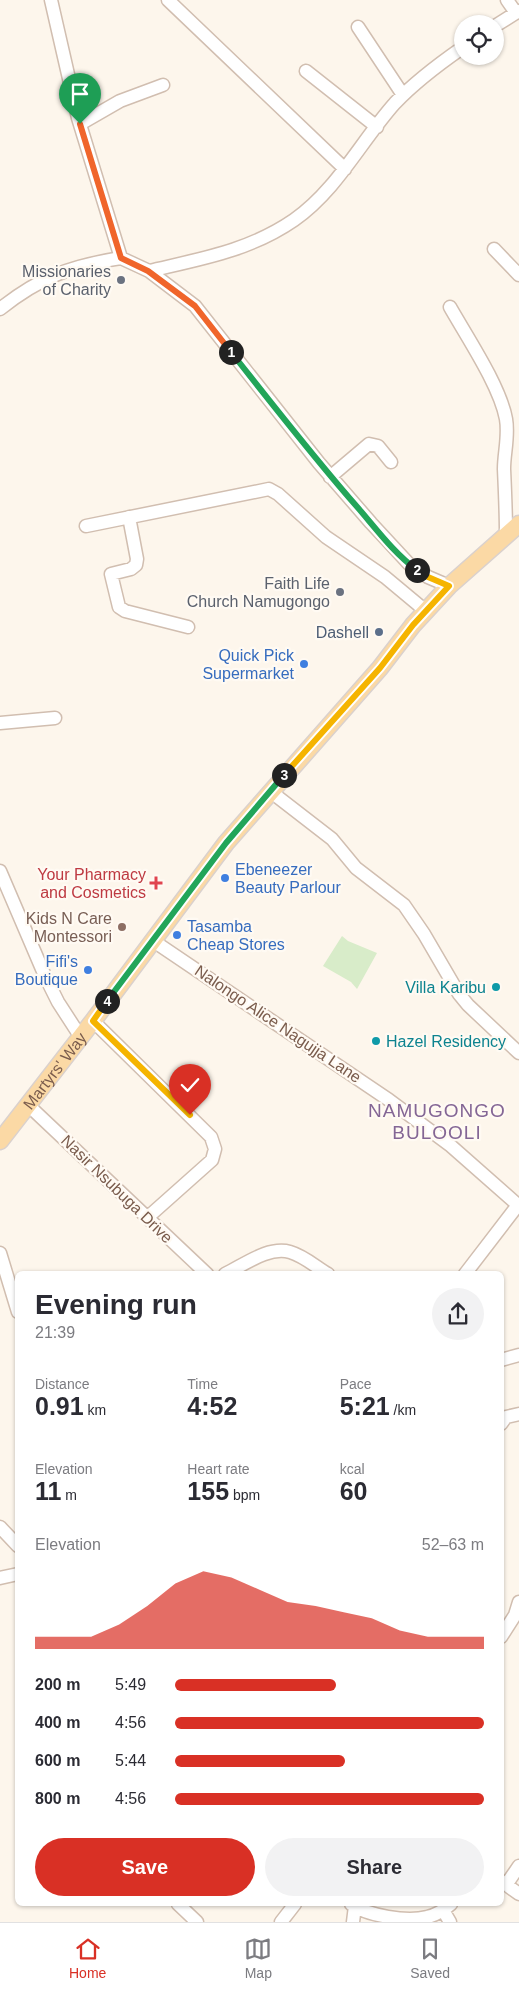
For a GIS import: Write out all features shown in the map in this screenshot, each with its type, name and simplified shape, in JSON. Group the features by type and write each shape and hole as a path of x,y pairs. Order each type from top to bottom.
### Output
{"main road":[{"name":"Martyrs' Way","path":"0,1140 93,1021 226,843 380,668 413,625 449,586 513,529"}],"street":[{"path":"51,0 80,124 121,258"},
{"path":"168,0 345,169"},
{"path":"504,20 517,12 507,0"},
{"path":"358,28 404,95"},
{"path":"148,271 218,256 260,240 295,220 320,197 345,169 404,95 454,53"},
{"path":"306,71 377,127"},
{"path":"80,124 120,101 163,85"},
{"path":"494,249 519,275"},
{"path":"0,309 22,291 54,274 90,263 121,258 148,271 195,306 330,477 409,564 428,577 449,586"},
{"path":"450,306 496,390 506,418 507,434 504,468 513,529"},
{"path":"330,477 369,444 378,446 391,462"},
{"path":"86,526 264,489 274,490 326,537 385,577 427,612"},
{"path":"129,517 137,559 136,565 131,569 111,574 119,606 125,611 188,627"},
{"path":"0,723 55,718"},
{"path":"270,791 332,839 356,868 404,905 424,934 459,994 468,1005 519,1053"},
{"path":"0,871 45,976 58,1002 80,1036"},
{"name":"Nalongo Alice Nagujja Lane","path":"152,940 389,1100 451,1146 518,1205 467,1271"},
{"path":"93,1021 190,1115 211,1137 215,1145 215,1153 212,1160 148,1217"},
{"name":"Nasir Nsubuga Drive","path":"27,1104 203,1271"},
{"path":"231,1271 268,1253 281,1251 301,1257 323,1271"},
{"path":"0,1253 15,1302"},
{"path":"504,1359 519,1355"},
{"path":"504,1420 506,1417 519,1414"},
{"path":"0,1527 15,1541"},
{"path":"0,1578 15,1575"},
{"path":"504,1632 515,1615 519,1602"},
{"path":"519,1866 504,1883 519,1894"},
{"path":"180,1906 197,1922"},
{"path":"281,1922 293,1906"},
{"path":"353,1906 353,1922"},
{"path":"356,1906 389,1917 412,1919 427,1918 447,1907 450,1922"}],"green space":[{"path":"342,936 348,941 377,953 357,989 351,982 323,966"}],"place":[{"name":"Missionaries of Charity","path":"121,280"},
{"name":"Faith Life Church Namugongo","path":"340,592"},
{"name":"Dashell","path":"379,632"},
{"name":"Quick Pick Supermarket","path":"304,664"},
{"name":"Ebeneezer Beauty Parlour","path":"225,878"},
{"name":"Your Pharmacy and Cosmetics","path":"156,883"},
{"name":"Kids N Care Montessori","path":"122,927"},
{"name":"Tasamba Cheap Stores","path":"177,935"},
{"name":"Fifi's Boutique","path":"88,970"},
{"name":"Villa Karibu","path":"496,987"},
{"name":"Hazel Residency","path":"376,1041"}],"district":[{"name":"NAMUGONGO BULOOLI","path":"437,1121"}],"route":[{"path":"80,124 121,258 148,271 195,306 318,463 371,523 409,564 428,577 449,586 413,625 380,668 226,843 93,1021 190,1115"}]}
